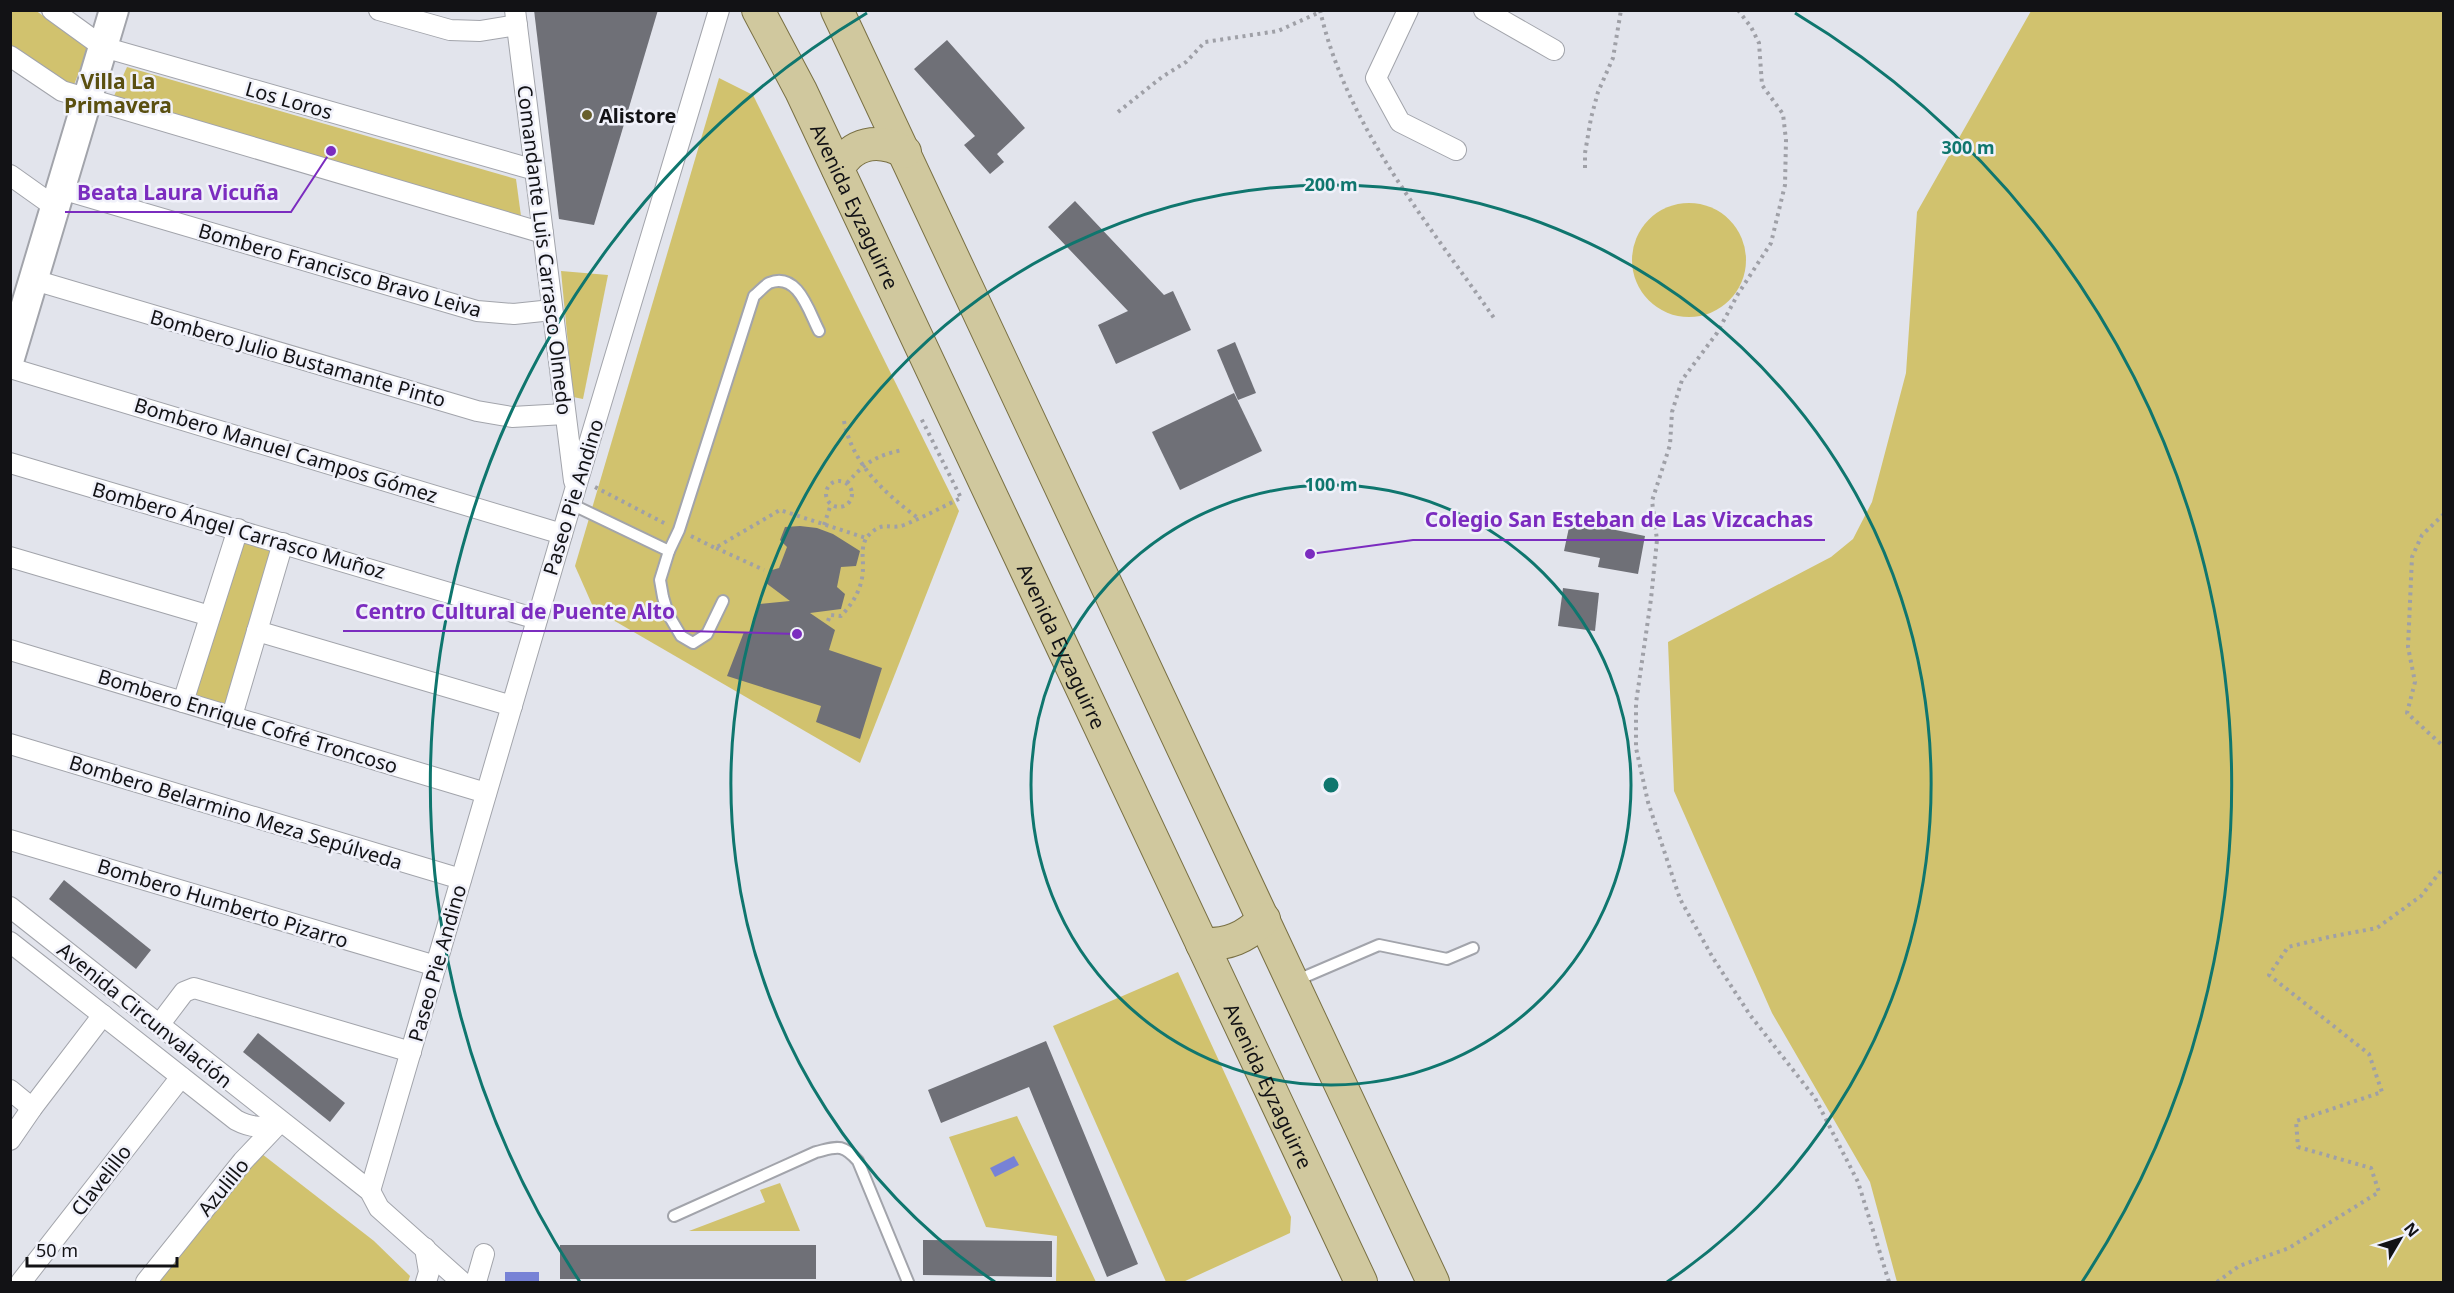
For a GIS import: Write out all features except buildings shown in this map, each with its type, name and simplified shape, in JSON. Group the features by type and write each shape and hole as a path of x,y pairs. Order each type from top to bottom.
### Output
{"main road":[{"name":"Avenida Eyzaguirre","path":"758,10 786,61 838,169 1361,1282"},
{"path":"837,10 1434,1282"},
{"path":"838,169 847,155 862,146 884,143 905,152"},
{"path":"1202,944 1220,945 1236,940 1251,931 1264,919"}],"street":[{"name":"Los Loros","path":"52,10 103,47 535,170"},
{"path":"10,358 24,291 58,198 114,10"},
{"path":"379,10 438,28 462,32 516,18"},
{"name":"Paseo Pie Andino","path":"370,1191 562,534 719,10"},
{"path":"1408,10 1376,78 1400,122 1456,150"},
{"path":"1484,10 1554,50"},
{"name":"Comandante Luis Carrasco Olmedo","path":"516,18 575,491"},
{"path":"10,56 55,88 543,233"},
{"name":"Bombero Francisco Bravo Leiva","path":"10,175 58,198 477,311 514,314 552,310"},
{"name":"Bombero Julio Bustamante Pinto","path":"24,291 477,411 512,417 566,414"},
{"name":"Bombero Manuel Campos Gómez","path":"10,368 562,534"},
{"name":"Bombero Ángel Carrasco Muñoz","path":"10,463 537,619"},
{"path":"183,702 238,529"},
{"path":"232,716 283,543"},
{"path":"10,557 210,616"},
{"path":"257,631 512,706"},
{"name":"Bombero Enrique Cofré Troncoso","path":"10,650 486,793"},
{"name":"Bombero Belarmino Meza Sepúlveda","path":"10,744 461,879"},
{"name":"Bombero Humberto Pizarro","path":"10,840 435,966"},
{"name":"Avenida Circunvalación","path":"10,907 370,1191 379,1208 462,1282"},
{"name":"Avenida Circunvalación","path":"10,942 231,1116 248,1126 264,1127 280,1122"},
{"path":"159,1025 184,992 194,988 411,1053"},
{"path":"10,1140 103,1015"},
{"name":"Clavelillo","path":"21,1282 181,1077"},
{"path":"10,1090 32,1108"},
{"name":"Azulillo","path":"146,1282 243,1161 280,1122"},
{"path":"425,1248 429,1272 426,1282"},
{"path":"476,1282 484,1254"}],"lane":[{"path":"723,602 707,634 693,643 681,636 668,614 660,580 669,551 679,530 754,296 769,283 786,281 797,288 819,331"},
{"path":"575,491 669,551"},
{"path":"1293,982 1379,945 1447,959 1473,948"},
{"path":"674,1216 816,1152 838,1146 846,1149 858,1161 908,1282"}],"path":[{"path":"1586,168 1585,153 1591,118 1598,92 1613,58 1621,10"},
{"path":"1738,10 1751,27 1758,43 1762,85 1782,114 1786,140 1785,185 1771,243 1738,294 1717,333 1682,380 1672,412 1670,445 1652,501 1657,540 1651,599 1635,703 1636,748 1648,802 1680,899 1713,958 1750,1015 1815,1098 1858,1182 1889,1282"},
{"path":"1118,112 1162,77 1186,62 1205,42 1278,31 1320,11 1350,94 1377,148 1494,318"},
{"path":"828,621 830,615 841,616 853,604 862,581 862,547 866,538 873,531 882,526 902,526 961,498 920,416"},
{"path":"844,421 847,434 863,465 895,501 918,518"},
{"path":"847,483 863,465 883,454 902,450"},
{"path":"838,481 847,483 852,494 850,502 839,507 831,504 826,497 827,488 838,481"},
{"path":"575,491 679,530 764,570"},
{"path":"824,525 831,504"},
{"path":"715,548 780,510 866,538"},
{"path":"2444,514 2422,535 2412,557 2408,647 2415,682 2407,713 2444,747"},
{"path":"2217,1282 2239,1266 2289,1248 2379,1192 2371,1168 2298,1147 2296,1121 2382,1092 2369,1054 2269,975 2288,947 2377,928 2421,896 2444,867"}],"shaded area":[{"path":"35,10 88,48 74,85 53,79 11,48 11,11"},
{"path":"2031,11 2443,11 2443,1282 1897,1282 1870,1182 1772,1013 1674,791 1668,642 1831,557 1853,539 1872,502 1906,373 1917,212"},
{"path":"127,67 516,179 521,216 486,211 114,96"},
{"path":"719,78 753,95 959,511 860,763 594,609 575,566"},
{"path":"1689,203 1711,207 1729,220 1742,238 1746,260 1742,282 1729,300 1711,313 1689,317 1667,313 1649,300 1636,282 1632,260 1636,238 1649,220 1667,207"},
{"path":"561,271 608,275 583,399 573,397"},
{"path":"241,536 275,546 227,709 191,698"},
{"path":"1178,972 1291,1217 1290,1233 1183,1282 1166,1282 1053,1026"},
{"path":"1017,1116 1096,1282 1056,1282 1057,1236 986,1227 949,1137"},
{"path":"262,1154 374,1241 410,1276 408,1282 158,1282"},
{"path":"780,1183 800,1231 689,1231 765,1202 760,1190"}],"water":[{"path":"1014,1156 1019,1165 995,1177 990,1168"},
{"path":"505,1272 539,1272 539,1282 505,1282"}],"place":[{"name":"Alistore","path":"587,115"},
{"name":"Beata Laura Vicuña","path":"331,151"},
{"name":"Colegio San Esteban de Las Vizcachas","path":"1310,554"},
{"name":"Centro Cultural de Puente Alto","path":"797,634"}],"district":[{"name":"Villa La Primavera","path":"118,93"}]}
